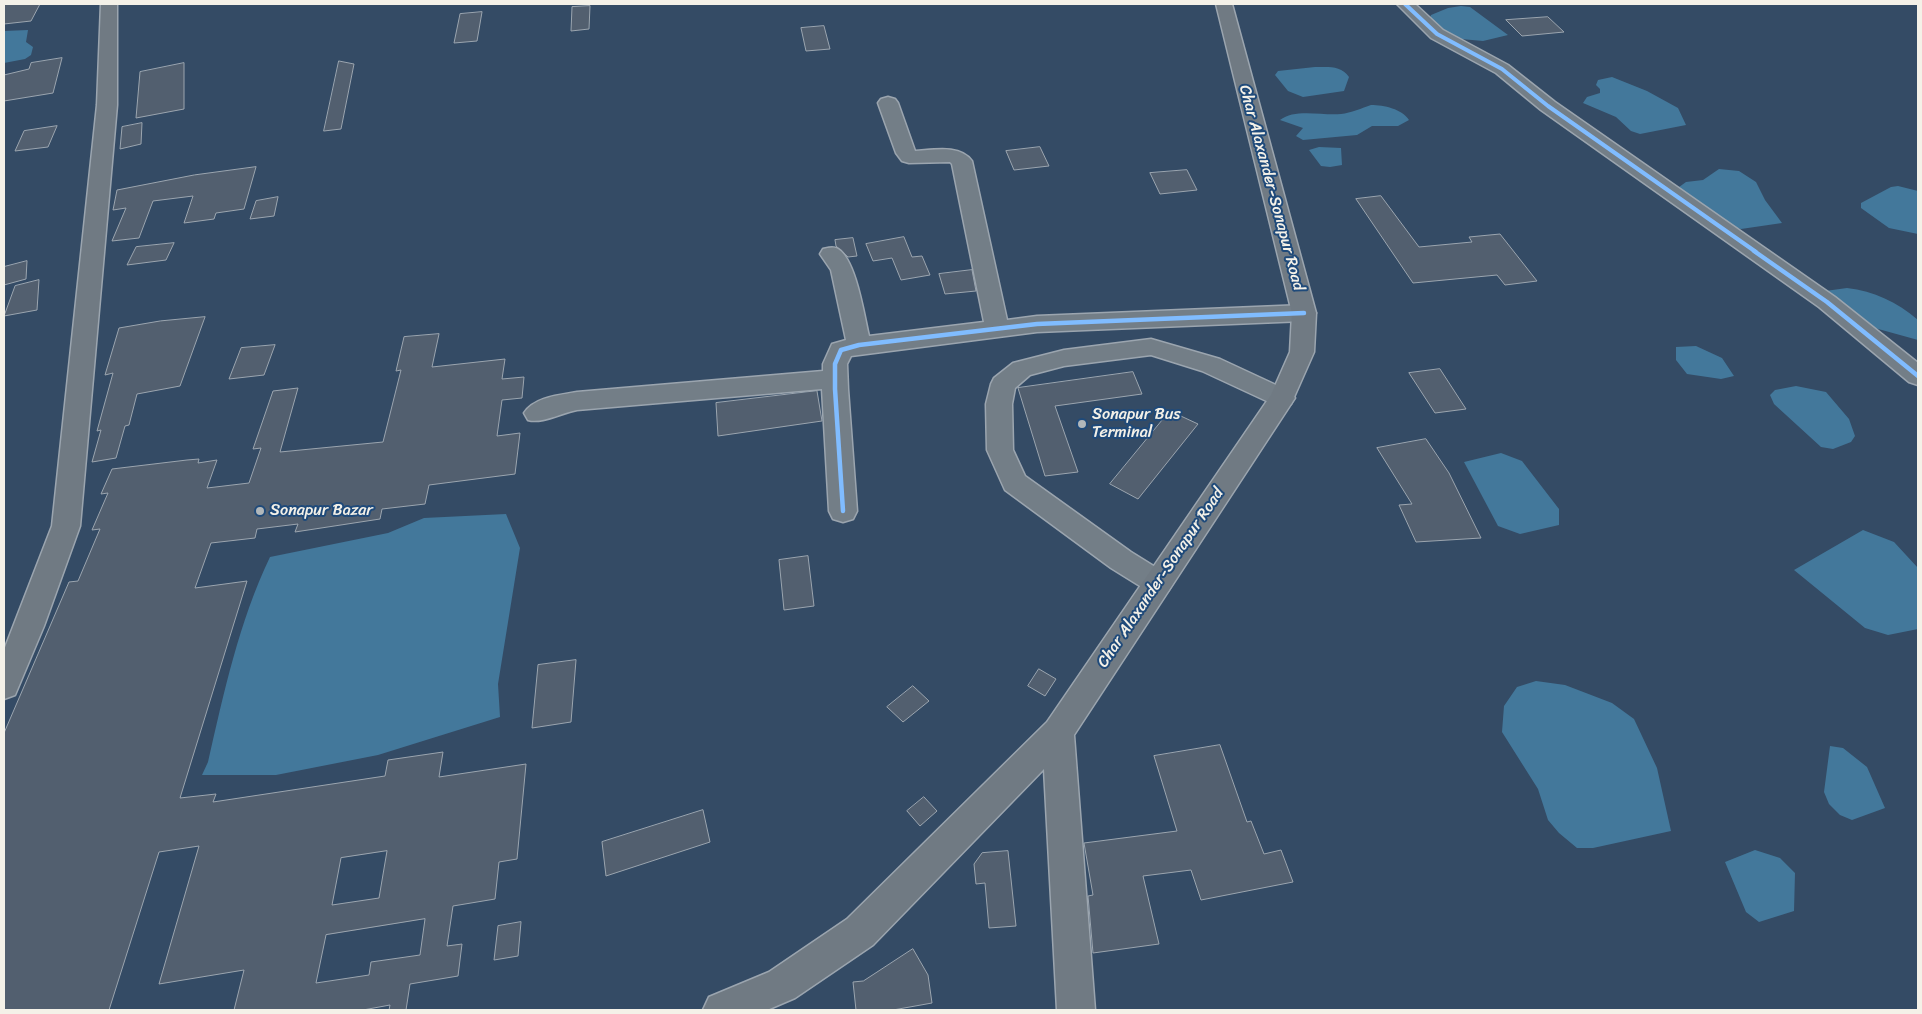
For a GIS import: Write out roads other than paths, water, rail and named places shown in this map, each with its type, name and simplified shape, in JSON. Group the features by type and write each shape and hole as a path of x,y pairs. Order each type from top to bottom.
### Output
{"main road":[{"path":"4,685 29,626 66,526 107,105 109,4"},
{"name":"Char Alaxander-Sonapur Road","path":"722,1010 782,985 860,932 1058,732 1282,398 1302,352 1304,313 1224,4"},
{"path":"1058,732 1076,1010"}],"street":[{"path":"1405,4 1436,34 1502,69 1548,106 1826,302 1918,376"},
{"path":"888,103 909,157 954,156 962,161 997,329"},
{"path":"831,254 842,269 859,345"},
{"path":"843,511 835,379 835,364 841,350 859,345 1037,324 1304,313"},
{"path":"1158,583 1121,560 1016,482 1000,450 999,404 1003,384 1022,370 1064,358 1151,347 1211,365 1282,398"},
{"path":"537,412 552,406 578,401 835,379"}],"water":[{"path":"1470,7 1508,35 1483,41 1450,38 1430,19 1431,15 1448,8"},
{"path":"28,30 26,42 33,47 31,55 25,59 4,63 4,31"},
{"path":"1315,67 1334,68 1346,73 1349,77 1344,91 1303,97 1288,91 1275,75 1278,71"},
{"path":"1612,77 1647,91 1678,108 1686,125 1640,134 1631,131 1616,117 1583,103 1587,97 1600,93 1600,89 1596,85 1598,80"},
{"path":"1371,105 1392,108 1402,113 1409,120 1398,126 1372,126 1357,135 1303,140 1296,136 1303,128 1280,120 1286,116 1301,113 1334,114 1353,112"},
{"path":"1319,147 1341,148 1342,165 1321,166 1309,150"},
{"path":"1719,169 1739,171 1756,182 1765,200 1782,223 1741,229 1729,226 1675,190 1686,182 1703,180"},
{"path":"1898,186 1918,191 1918,234 1889,228 1861,208 1861,203 1891,187"},
{"path":"1847,288 1857,289 1885,298 1910,314 1918,320 1918,340 1853,322 1818,292"},
{"path":"1696,346 1722,358 1734,376 1721,379 1687,374 1676,360 1676,347"},
{"path":"1796,386 1826,392 1849,419 1855,436 1851,442 1833,449 1821,447 1774,404 1770,395 1775,390"},
{"path":"1501,453 1522,461 1559,509 1559,525 1520,534 1498,526 1464,462"},
{"path":"506,514 520,548 498,684 500,717 378,755 276,775 202,775 208,762 226,684 241,632 249,607 270,557 388,533 424,518"},
{"path":"1863,530 1894,542 1918,568 1918,629 1888,635 1865,628 1794,570"},
{"path":"1536,681 1565,685 1612,703 1634,719 1657,768 1671,831 1593,848 1577,848 1559,833 1548,820 1538,789 1502,732 1504,706 1517,687"},
{"path":"1830,746 1843,748 1867,767 1885,808 1852,820 1840,815 1829,804 1824,792"},
{"path":"1755,850 1780,858 1795,873 1794,911 1759,922 1746,912 1725,862"}],"place":[{"name":"Sonapur Bus Terminal","path":"1082,424"},
{"name":"Sonapur Bazar","path":"260,511"}]}
